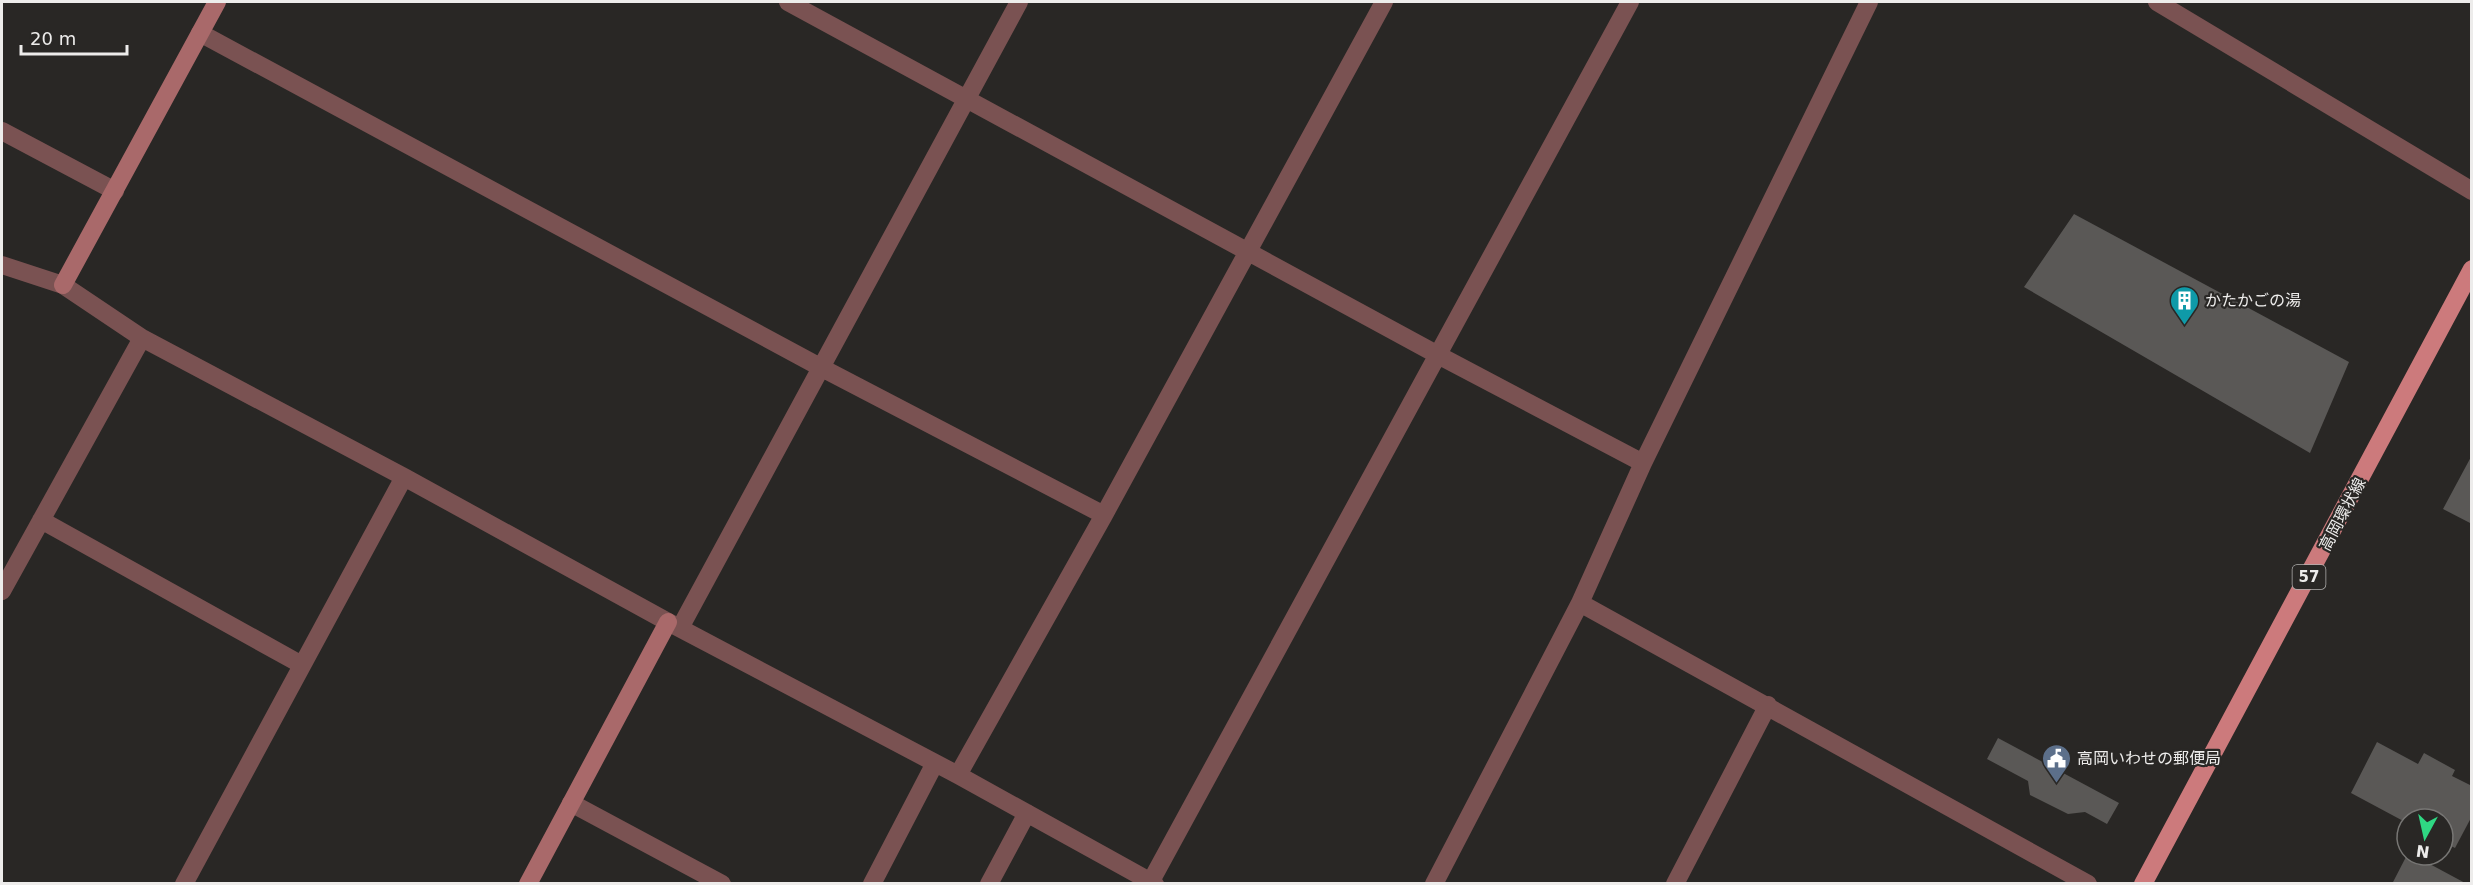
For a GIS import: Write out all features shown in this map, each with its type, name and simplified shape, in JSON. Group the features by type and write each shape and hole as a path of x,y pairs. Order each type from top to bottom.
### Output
{"main road":[{"name":"高岡環状線","path":"2143,884 2472,269"}],"street":[{"path":"63,285 217,2"},
{"path":"788,2 1438,355 1643,463"},
{"path":"528,884 571,803 820,368 1019,2"},
{"path":"958,775 1104,515 1384,2"},
{"path":"2,265 63,285 142,338 404,477 674,625 958,775 1153,882 1630,2"},
{"path":"1434,884 1580,603 1643,463 1869,2"},
{"path":"2157,2 2472,191"},
{"path":"200,33 820,368 1104,515"},
{"path":"2,131 115,191"},
{"path":"2,591 142,338"},
{"path":"184,884 404,477"},
{"path":"41,520 302,665"},
{"path":"1580,603 2088,884"},
{"path":"1675,884 1768,705"},
{"path":"872,884 935,763"},
{"path":"571,803 722,884"},
{"path":"989,884 1027,813"}],"building":[{"name":"かたかごの湯","path":"2074,214 2349,362 2310,453 2024,287"},
{"path":"2472,455 2472,524 2443,509"},
{"path":"1998,738 2119,803 2107,824 2085,812 2068,814 2030,795 2028,781 1987,759"},
{"path":"2377,742 2418,764 2424,753 2455,770 2452,776 2472,786 2472,816 2455,848 2455,807 2395,807 2395,817 2351,793"},
{"path":"2401,867 2435,867 2467,884 2392,884"}],"place":[{"name":"かたかごの湯","path":"2184,326"},
{"name":"高岡いわせの郵便局","path":"2056,784"}]}
